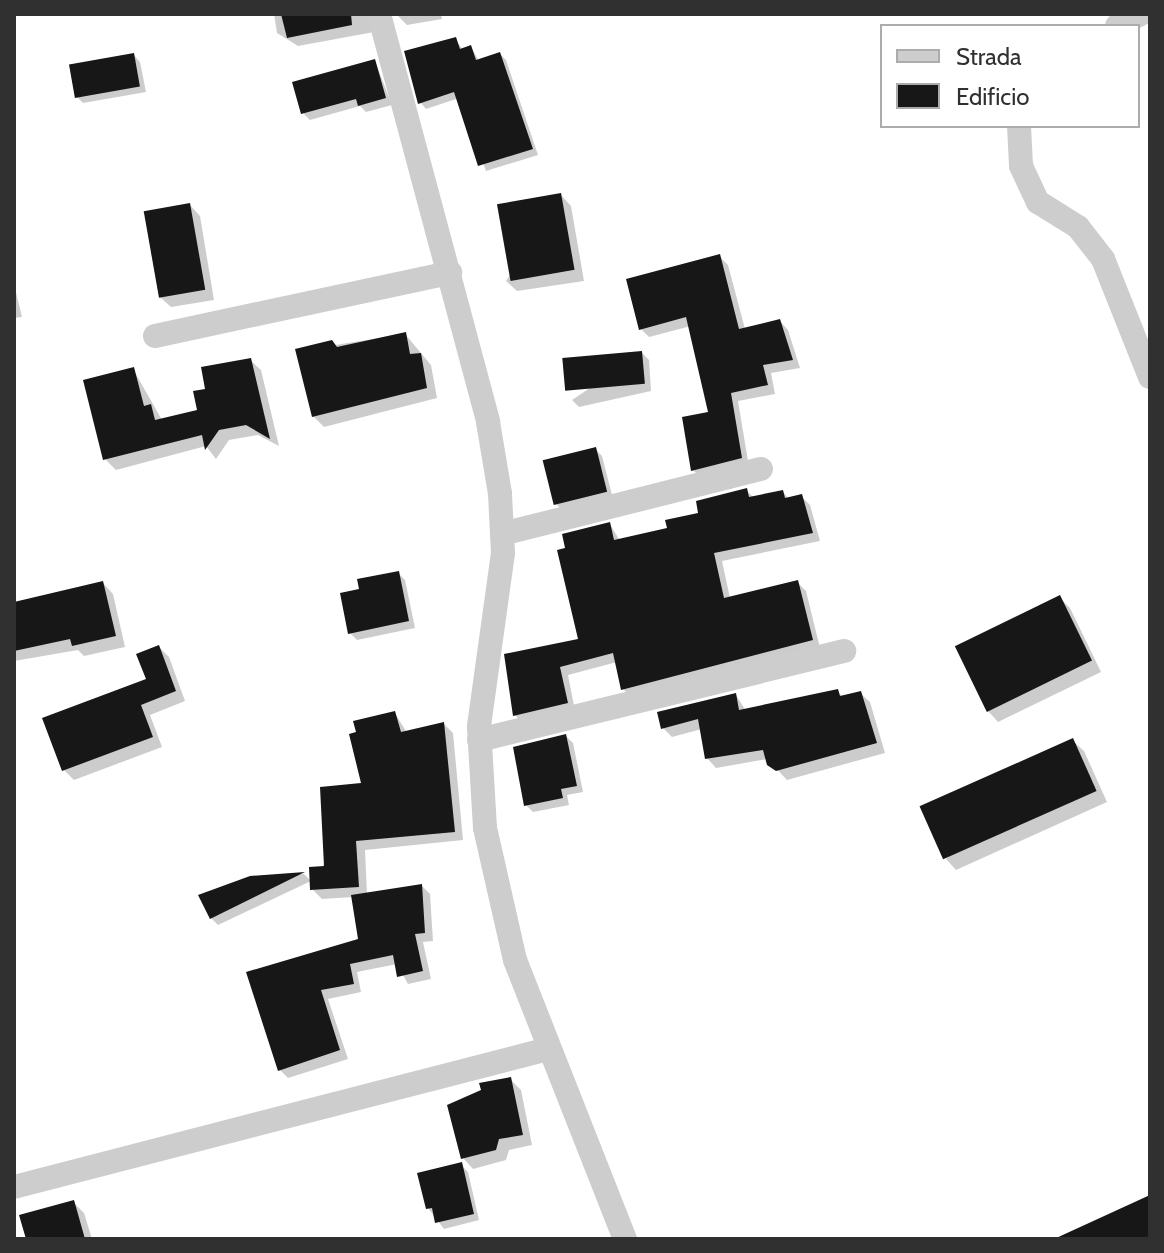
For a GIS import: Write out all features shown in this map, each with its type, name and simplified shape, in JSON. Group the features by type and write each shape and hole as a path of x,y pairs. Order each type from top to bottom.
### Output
{"street":[{"path":"379,14 488,422 502,534 479,740 485,828 515,960 625,1239"},
{"path":"1121,24 1141,14"},
{"path":"1019,128 1021,166 1038,202 1078,227 1103,259 1150,377"},
{"path":"155,336 450,273"},
{"path":"502,534 761,469"},
{"path":"479,740 844,651"},
{"path":"14,1187 548,1049"}],"building":[{"path":"281,14 351,14 352,25 287,38"},
{"path":"456,37 460,49 471,45 476,60 500,52 533,149 478,166 454,92 418,104 404,51"},
{"path":"134,53 140,86 75,98 69,64"},
{"path":"375,59 386,98 358,106 356,99 301,114 292,82"},
{"path":"561,193 575,270 511,281 497,204"},
{"path":"190,203 205,290 159,298 144,211"},
{"path":"720,254 739,329 780,319 793,360 763,365 768,385 731,393 742,458 691,471 682,417 708,412 686,317 639,330 626,279"},
{"path":"406,332 410,354 421,353 427,388 312,417 295,349 332,340 337,347"},
{"path":"642,351 645,384 565,391 562,358"},
{"path":"251,358 270,439 246,425 219,430 205,450 202,435 103,460 83,380 134,367 144,406 151,404 155,420 197,410 193,391 205,389 201,367"},
{"path":"596,447 607,492 554,505 543,460"},
{"path":"747,488 749,497 783,490 785,498 802,494 813,533 714,553 724,598 798,580 813,640 621,690 613,653 560,667 568,703 513,716 504,654 578,639 557,550 565,548 562,534 610,522 614,540 667,528 665,520 698,513 696,501"},
{"path":"399,571 409,621 348,634 340,593 359,589 357,579"},
{"path":"103,581 116,636 72,646 70,639 14,651 14,602"},
{"path":"1060,595 1092,661 987,712 955,646"},
{"path":"159,645 176,691 141,705 153,737 62,771 42,718 146,679 136,654"},
{"path":"838,689 840,696 861,691 877,743 776,771 767,765 763,750 705,759 698,719 661,729 657,712 736,693 739,710"},
{"path":"395,711 401,732 444,722 455,832 356,841 359,887 310,890 309,867 324,866 320,787 361,783 349,734 356,732 353,721"},
{"path":"566,734 577,786 561,789 563,798 524,806 513,747"},
{"path":"1073,738 1097,791 943,859 920,806"},
{"path":"305,872 210,919 198,895 250,876"},
{"path":"422,884 425,933 415,934 423,971 397,977 393,955 350,964 354,984 321,990 340,1050 278,1071 246,972 358,939 351,895"},
{"path":"511,1077 523,1135 499,1139 496,1150 461,1159 447,1105 481,1090 479,1083"},
{"path":"462,1162 474,1214 435,1223 432,1208 426,1209 417,1173"},
{"path":"1150,1195 1150,1239 1054,1239"},
{"path":"74,1200 85,1239 26,1239 19,1215"}]}
